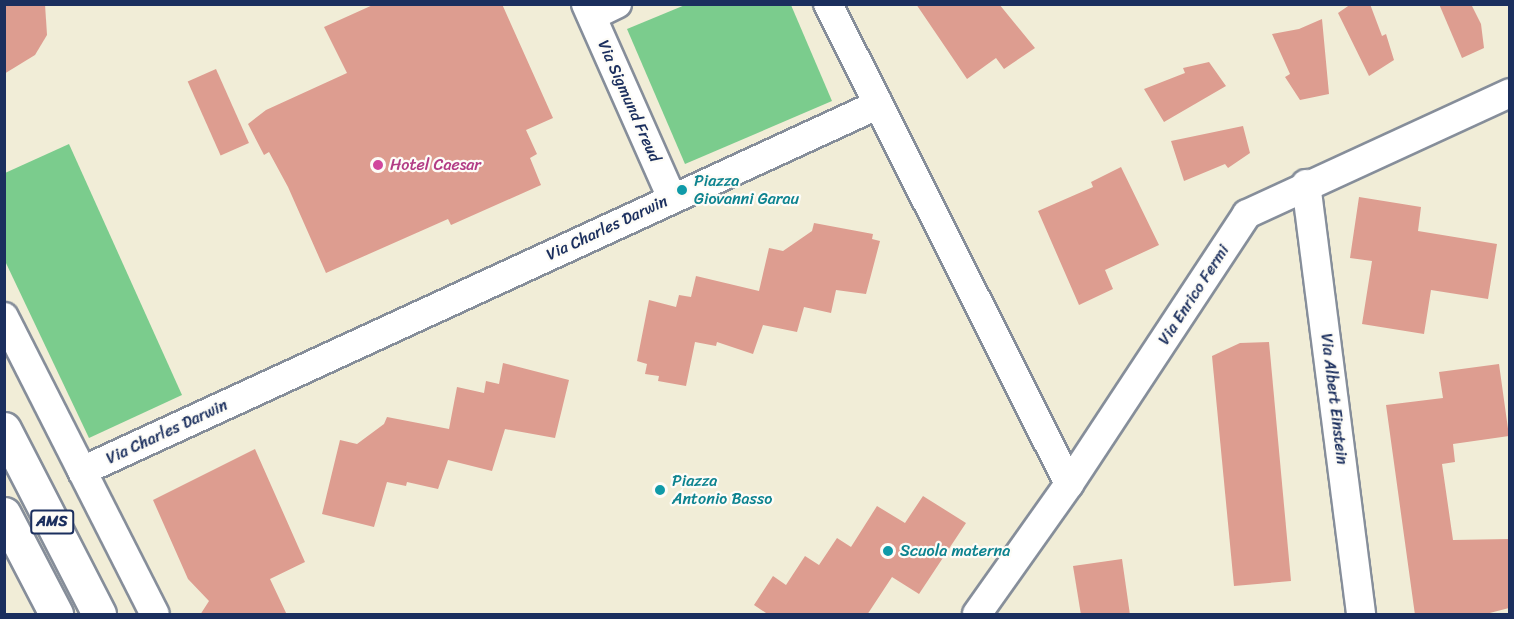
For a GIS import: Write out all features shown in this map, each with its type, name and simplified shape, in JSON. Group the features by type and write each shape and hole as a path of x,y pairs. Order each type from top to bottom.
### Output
{"highway":[{"name":"AMS","path":"4,429 99,615"},
{"name":"AMS","path":"4,514 56,615"}],"street":[{"path":"589,10 617,4"},
{"path":"828,4 1069,484"},
{"name":"Via Sigmund Freud","path":"589,10 672,198"},
{"name":"Via Enrico Fermi","path":"977,615 1069,484 1247,214 1306,184 1509,93"},
{"name":"Via Charles Darwin","path":"82,471 879,104"},
{"name":"Via Albert Einstein","path":"1306,184 1361,615"},
{"path":"4,317 155,615"}],"green space":[{"path":"685,5 791,5 832,101 685,164 627,29"},
{"path":"69,144 182,395 89,438 5,261 5,173"}],"building":[{"path":"4,4 45,4 47,35 35,55 4,74"},
{"path":"375,4 502,4 553,118 526,130 537,154 530,158 541,185 451,225 448,219 326,273 288,187 269,152 264,155 248,124 266,110 347,73 324,27"},
{"path":"916,4 999,4 1035,48 1004,69 996,58 967,79"},
{"path":"1351,4 1370,4 1382,36 1386,34 1394,60 1369,76 1338,13"},
{"path":"1439,4 1471,4 1481,24 1484,48 1462,58"},
{"path":"1322,19 1329,94 1300,100 1285,77 1290,74 1272,34 1299,29"},
{"path":"1209,62 1226,86 1164,122 1144,89 1185,73 1183,68"},
{"path":"216,69 249,143 221,156 188,82"},
{"path":"1243,126 1250,153 1228,168 1225,164 1184,181 1171,141"},
{"path":"1121,167 1159,245 1105,270 1113,289 1079,305 1038,211 1093,187 1091,182"},
{"path":"1359,197 1421,207 1418,231 1497,244 1488,299 1431,290 1424,334 1362,324 1372,261 1350,258"},
{"path":"814,223 873,234 872,239 880,241 866,294 836,290 831,313 804,307 797,332 763,325 753,354 717,342 716,346 695,342 686,386 658,381 659,376 645,374 647,364 637,361 649,300 676,307 679,295 691,297 696,276 759,291 769,248 783,251 812,231"},
{"path":"1269,342 1291,581 1234,586 1212,356 1240,343"},
{"path":"503,363 569,380 555,438 505,429 492,471 448,460 438,489 407,482 406,486 387,482 374,527 322,514 340,440 357,444 384,424 387,417 449,429 457,387 484,393 486,381 499,384"},
{"path":"1499,364 1509,436 1453,444 1455,462 1442,464 1453,540 1509,539 1509,608 1482,615 1415,615 1386,405 1443,398 1439,372"},
{"path":"255,449 305,562 270,579 287,615 200,615 209,601 188,579 153,500"},
{"name":"Scuola materna","path":"923,496 966,523 919,594 892,577 867,615 769,615 754,605 773,576 786,585 805,556 819,565 837,538 851,547 877,506 905,523"},
{"path":"1122,559 1130,615 1081,615 1073,566"}],"place":[{"name":"Hotel Caesar","path":"378,165"},
{"name":"Piazza Giovanni Garau","path":"682,190"},
{"name":"Piazza Antonio Basso","path":"660,490"},
{"name":"Scuola materna","path":"888,551"}]}
